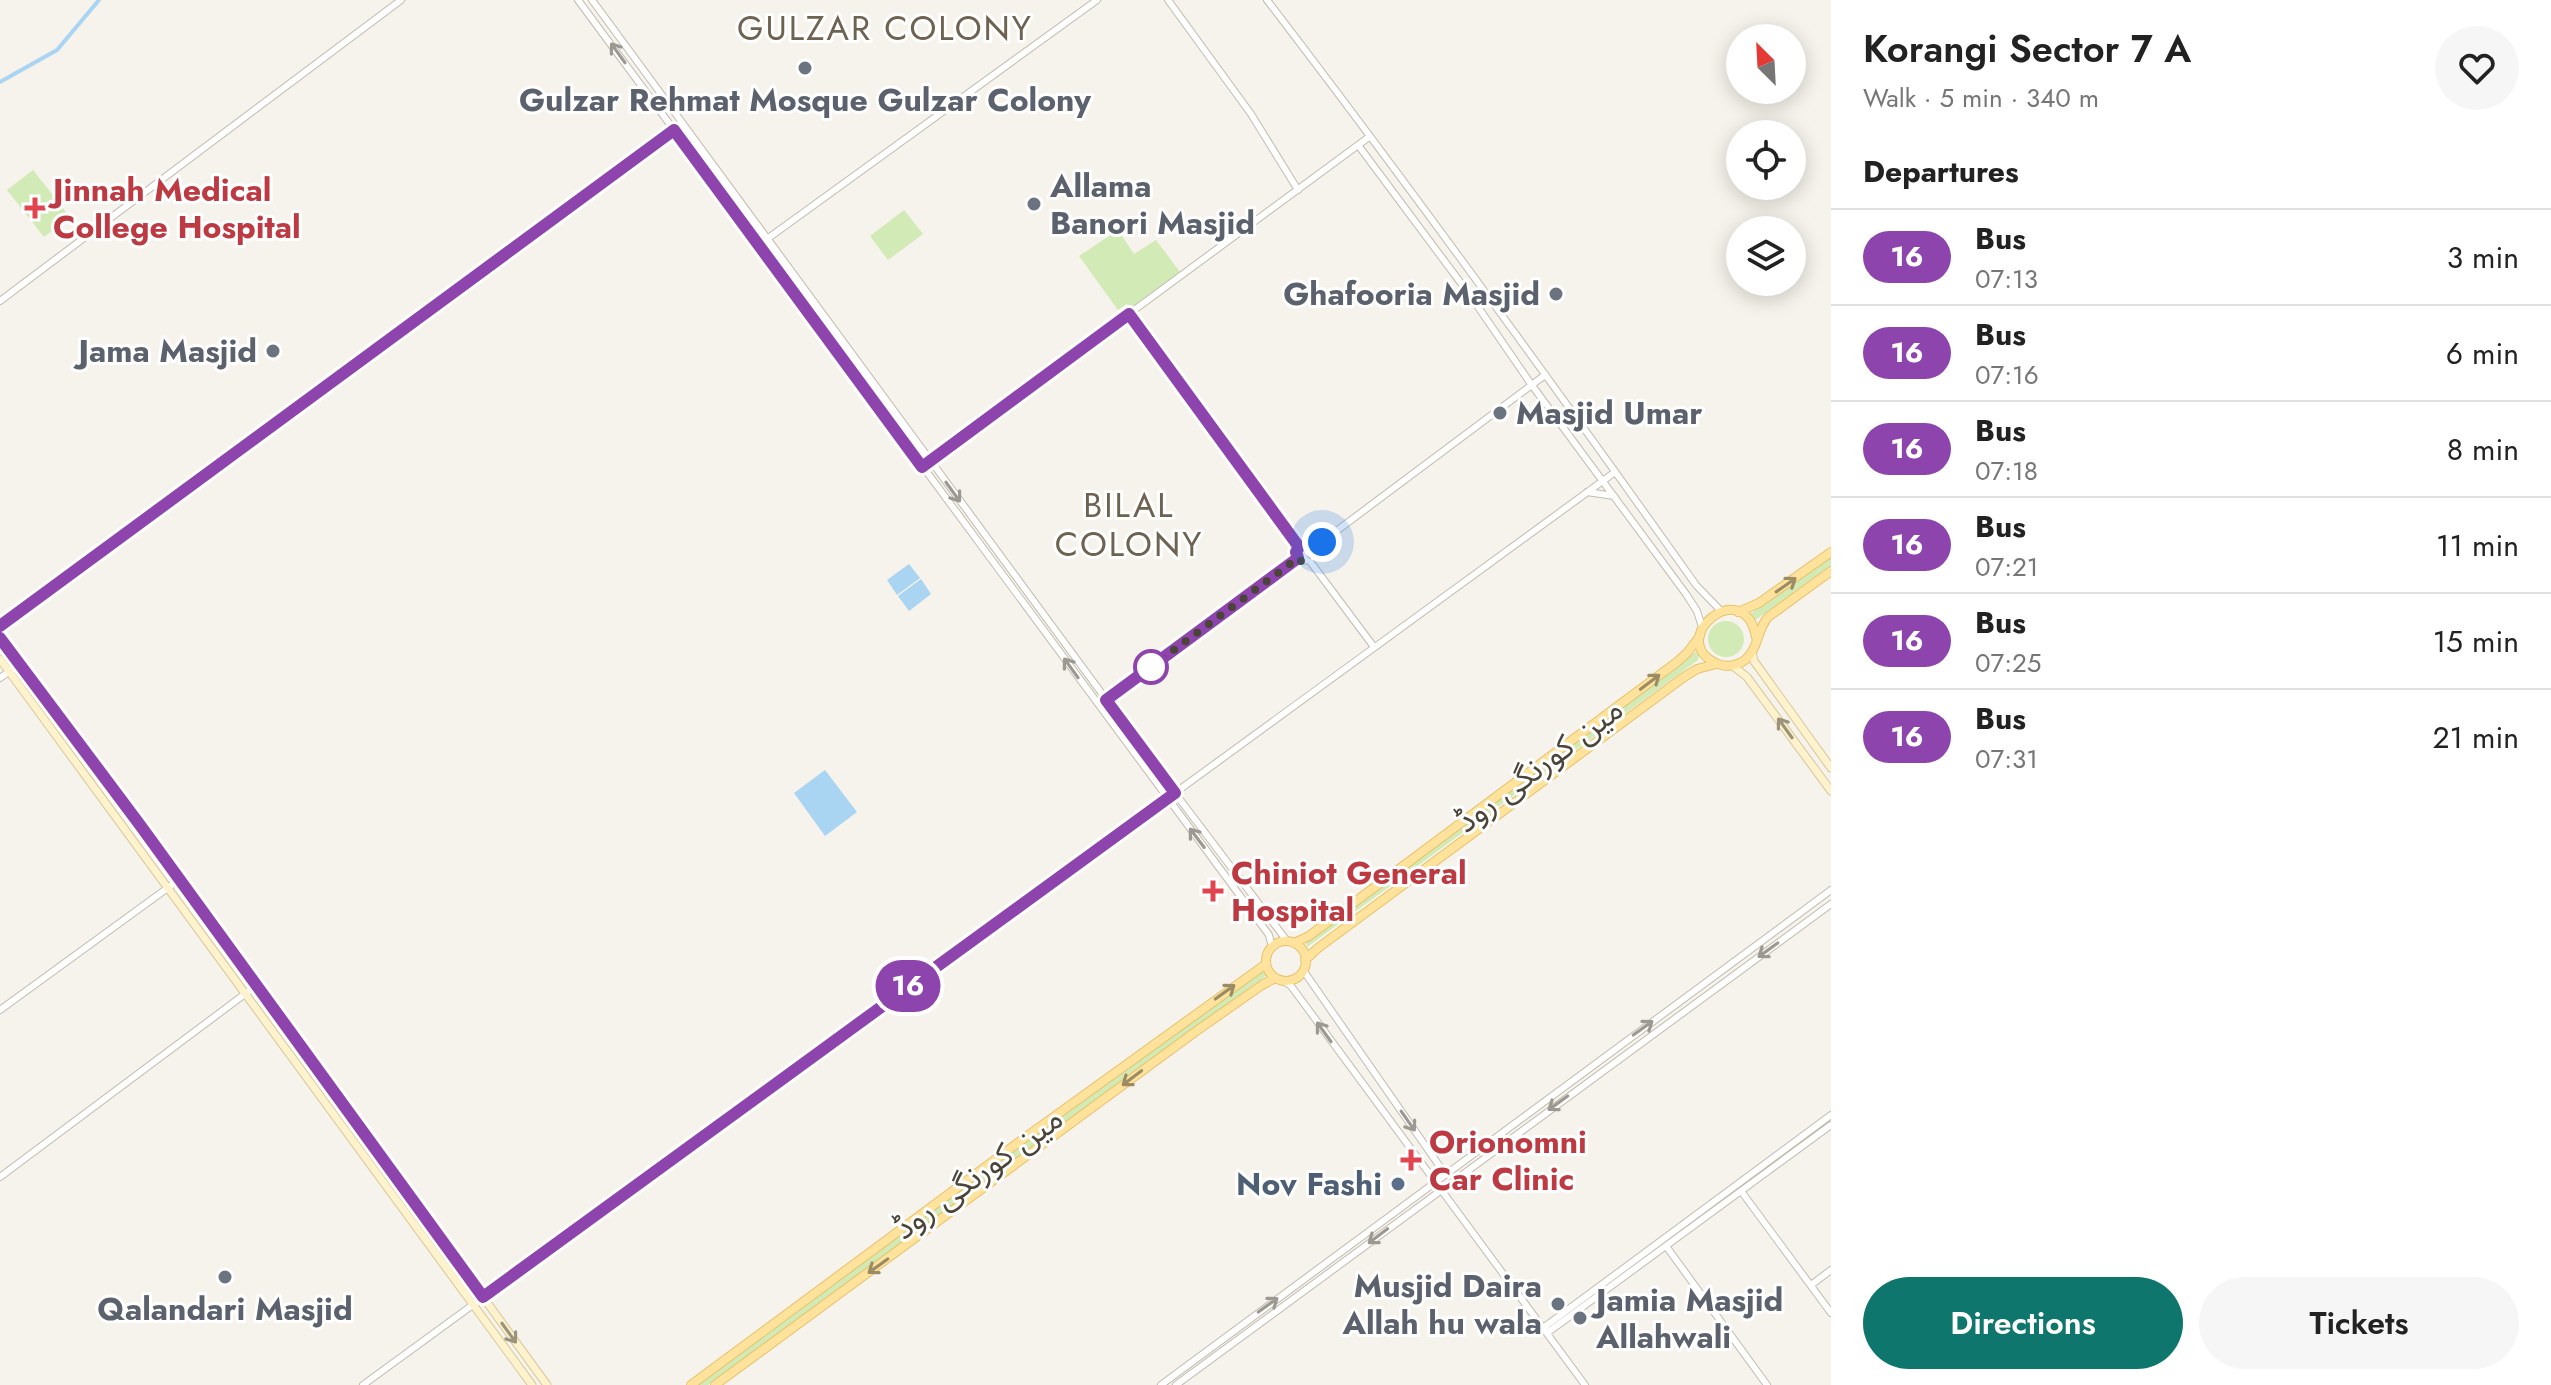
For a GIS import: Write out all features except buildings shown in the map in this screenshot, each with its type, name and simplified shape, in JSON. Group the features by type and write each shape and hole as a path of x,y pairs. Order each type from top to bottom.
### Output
{"main road":[{"path":"1752,652 1733,666 1716,664 1704,652 1701,631 1707,620 1721,611 1738,612 1759,603 1815,558 1831,552"},
{"path":"1831,571 1768,617 1761,625 1752,652 1754,661 1831,768"},
{"path":"1738,612 1751,622 1756,637"},
{"name":"مین کورنگی روڈ","path":"1290,942 1309,936 1677,662 1701,631"},
{"path":"0,638 180,879 547,1385"},
{"path":"0,659 532,1385"},
{"name":"مین کورنگی روڈ","path":"1305,960 1684,677 1697,669 1716,664"},
{"path":"1733,666 1747,677 1831,791"},
{"path":"1290,942 1302,950 1305,960 1303,970 1295,978 1280,980 1266,964 1272,947 1290,942"},
{"name":"مین کورنگی روڈ","path":"691,1385 1266,964"},
{"name":"مین کورنگی روڈ","path":"715,1385 1184,1039 1262,985 1280,980"}],"street":[{"path":"0,301 401,0"},
{"path":"578,0 1269,935 1272,947"},
{"path":"592,0 683,124 771,236 1106,700 1290,942"},
{"path":"771,236 1097,0"},
{"path":"1168,0 1251,114 1298,190"},
{"path":"1267,0 1446,236 1696,585 1721,611"},
{"path":"0,626 683,124"},
{"path":"922,467 1369,137"},
{"path":"1358,145 1686,594 1697,611 1701,631"},
{"path":"1129,314 1299,547"},
{"path":"1311,550 1545,375"},
{"path":"363,1385 1615,472"},
{"path":"1587,492 1614,496"},
{"path":"1299,547 1307,546 1311,550 1309,560"},
{"path":"1299,547 1296,552 1298,558 1301,561 1309,560"},
{"path":"1106,700 1298,558"},
{"path":"1309,560 1374,647"},
{"path":"0,678 20,664"},
{"path":"0,1010 180,879"},
{"path":"1161,1385 1831,890"},
{"path":"1176,1385 1831,904"},
{"path":"1303,970 1445,1174 1441,1189"},
{"path":"1280,980 1291,986 1585,1385"},
{"path":"0,1177 257,985"},
{"path":"1676,1004 1683,1012"},
{"path":"1545,1331 1831,1115"},
{"path":"1545,1331 1831,1125"},
{"path":"1741,1191 1831,1313"},
{"path":"1666,1246 1767,1385"},
{"path":"1811,1285 1831,1270"}],"green space":[{"path":"33,170 70,217 44,237 7,190"},
{"path":"904,210 923,234 888,260 870,236"},
{"path":"1118,230 1134,254 1156,240 1180,272 1130,308 1127,304 1118,310 1079,256"},
{"path":"1831,556 1831,565 1754,621 1750,614"},
{"path":"1726,621 1739,626 1744,639 1739,652 1726,657 1713,652 1708,639 1713,626"},
{"path":"1695,652 1699,655 1698,660 1307,947 1306,942"},
{"path":"1263,969 1267,975 708,1385 696,1385"}],"water":[{"path":"909,564 920,578 897,595 887,580"},
{"path":"921,579 931,594 909,611 898,596"},
{"path":"825,770 857,812 825,836 794,793"}],"waterway":[{"path":"0,82 57,50 99,0"}],"bus line":[{"name":"16","path":"0,626 674,130 922,467 1129,314 1299,547 1296,552 1298,558 1106,700 1175,793 483,1297 364,1130 0,638"}],"place":[{"name":"Gulzar Rehmat Mosque Gulzar Colony","path":"805,68"},
{"name":"Allama Banori Masjid","path":"1034,204"},
{"name":"Jinnah Medical College Hospital","path":"35,208"},
{"name":"Ghafooria Masjid","path":"1556,294"},
{"name":"Jama Masjid","path":"273,351"},
{"name":"Masjid Umar","path":"1500,413"},
{"name":"Chiniot General Hospital","path":"1213,891"},
{"name":"Orionomni Car Clinic","path":"1411,1160"},
{"name":"Nov Fashi","path":"1398,1184"},
{"name":"Qalandari Masjid","path":"225,1277"},
{"name":"Musjid Daira Allah hu wala","path":"1558,1304"},
{"name":"Jamia Masjid Allahwali","path":"1580,1318"}],"district":[{"name":"GULZAR COLONY","path":"885,28"},
{"name":"BILAL COLONY","path":"1129,524"}],"route":[{"path":"1151,667 1298,558 1301,561 1309,560 1311,550 1322,542"}]}
